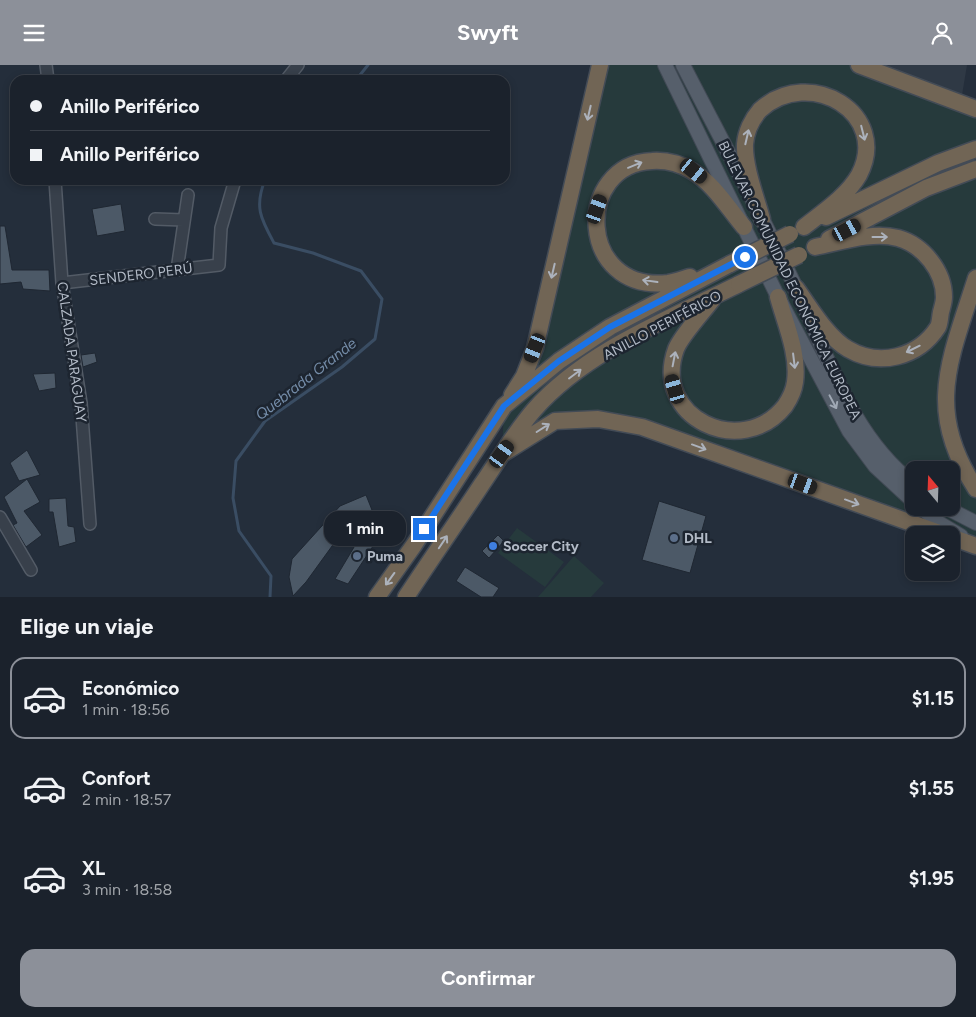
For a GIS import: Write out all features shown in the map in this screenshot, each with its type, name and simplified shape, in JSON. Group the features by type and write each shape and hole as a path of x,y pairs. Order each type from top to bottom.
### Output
{"highway":[{"path":"504,406 524,376 535,348 600,65"},
{"path":"859,65 976,109"},
{"path":"762,219 747,162 745,145 748,131 756,115 769,101 784,91 804,87 823,90 839,97 851,108 860,123 865,141 865,158 859,174 847,191 797,231"},
{"name":"ANILLO PERIFÉRICO","path":"377,597 414,545 504,406 559,361 610,327 714,272 938,163 976,149"},
{"path":"714,272 667,283 647,282 625,275 608,261 600,243 596,226 597,209 604,191 614,178 630,166 645,161 665,160 680,164 706,181 744,227"},
{"name":"ANILLO PERIFÉRICO","path":"406,597 502,454 534,410 574,375 627,340 815,247 926,189 976,169"},
{"path":"796,288 829,331 847,348 868,357 893,359 923,345 939,326 944,297 939,274 927,257 915,247 899,239 880,235 815,247"},
{"path":"976,278 952,355 946,383 945,409 950,438 963,469 976,489"},
{"path":"715,297 676,347 672,379 678,400 689,414 706,425 726,430 744,430 760,425 777,416 788,401 795,383 795,359 778,297"},
{"path":"502,454 555,421 598,419 642,427 920,526"},
{"path":"960,540 976,546"}],"main road":[{"name":"BULEVAR COMUNIDAD ECONÓMICA EUROPEA","path":"665,65 778,297 849,431 874,466 905,494"},
{"name":"BULEVAR COMUNIDAD ECONÓMICA EUROPEA","path":"683,65 796,288 843,394 861,425 884,454 905,475"},
{"path":"960,515 976,523"},
{"path":"930,516 976,546"}],"street":[{"path":"290,75 298,65"},
{"name":"CALZADA PARAGUAY","path":"54,185 62,283 81,403 90,524"},
{"name":"SENDERO PERÚ","path":"62,283 220,265 221,228 234,185"},
{"path":"176,270 188,195"},
{"path":"155,219 184,220"},
{"path":"0,517 31,570"}],"shaded area":[{"path":"881,65 967,65 962,95"}],"green space":[{"path":"600,65 859,65 976,109 976,278 945,409 976,489 976,546 960,540 960,526 920,526 642,427 555,421 502,454 504,406 524,376"},
{"path":"517,528 564,562 545,587 498,553"},
{"path":"574,556 604,583 591,597 538,597"}],"building":[{"path":"121,204 125,231 97,236 92,209"},
{"path":"0,226 5,226 12,270 49,270 50,291 23,289 21,282 0,284"},
{"path":"95,353 97,362 83,367 81,355"},
{"path":"55,373 56,388 39,391 33,374"},
{"path":"27,450 40,475 19,481 10,463"},
{"path":"27,479 40,502 24,511 42,535 26,547 13,525 17,523 4,497"},
{"path":"366,495 372,510 348,524 306,582 293,596 289,577 292,559 340,506"},
{"path":"66,498 68,526 74,527 76,542 59,547 53,512 49,512 49,499"},
{"name":"DHL","path":"659,501 706,516 690,573 642,560"},
{"name":"Puma","path":"366,527 381,534 348,584 335,579"},
{"name":"Soccer City","path":"498,535 504,541 489,558 482,551"},
{"path":"465,567 499,588 493,597 481,597 456,581"}],"waterway":[{"name":"Quebrada Grande","path":"360,75 368,65"},
{"name":"Quebrada Grande","path":"263,185 260,198 260,213 274,243 313,253 361,271 382,299 375,339 342,367 265,421 236,461 233,498 239,531 271,576 270,597"}],"place":[{"name":"DHL","path":"674,538"},
{"name":"Soccer City","path":"493,546"},
{"name":"Puma","path":"357,556"}],"route":[{"path":"424,529 504,406 559,361 610,327 745,257"}]}
